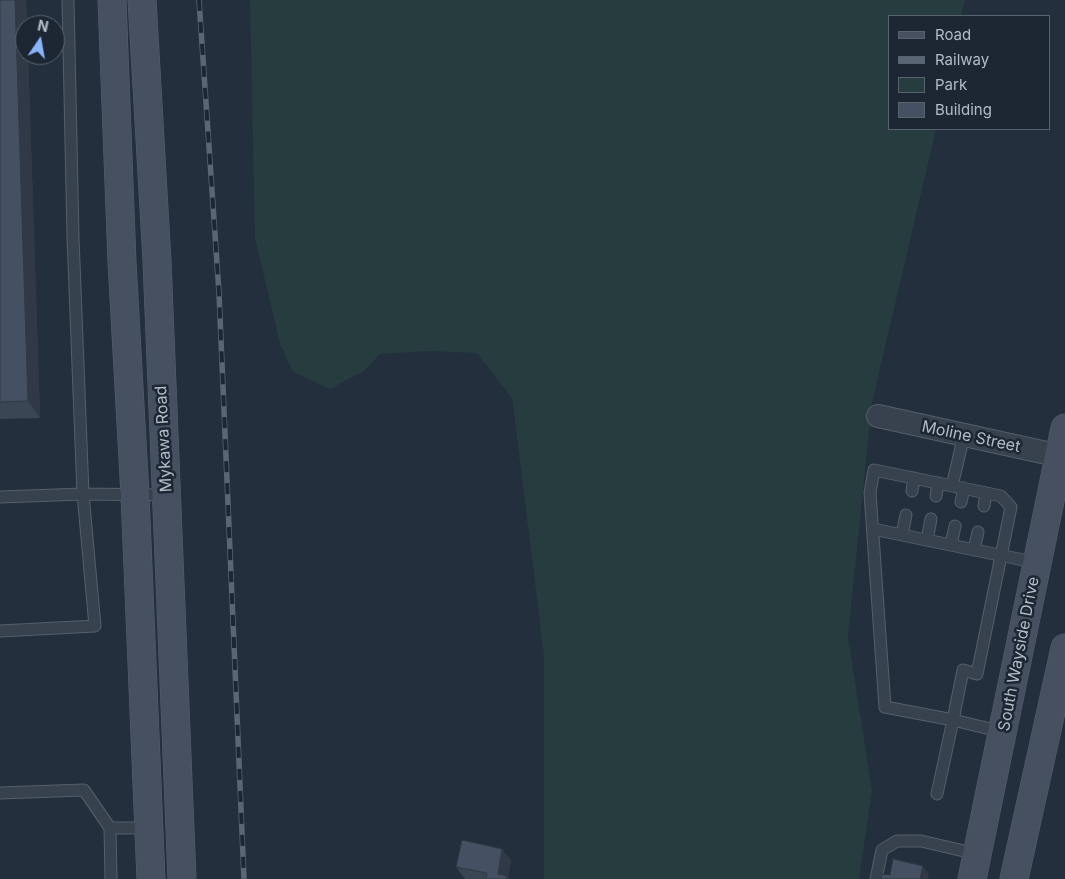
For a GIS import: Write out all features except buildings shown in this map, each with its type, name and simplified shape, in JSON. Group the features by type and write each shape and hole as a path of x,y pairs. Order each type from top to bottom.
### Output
{"main road":[{"name":"Mykawa Road","path":"112,0 122,262 135,495 151,879"},
{"name":"Mykawa Road","path":"142,0 157,261 182,879"},
{"path":"122,262 157,261"},
{"name":"South Wayside Drive","path":"975,866 1062,457 1065,428"},
{"path":"1014,879 1065,648"},
{"path":"1003,732 1045,739"},
{"path":"149,828 180,828"}],"street":[{"name":"Moline Street","path":"878,416 1062,457"}],"lane":[{"path":"0,631 95,626 83,494 68,0"},
{"path":"952,486 964,435"},
{"path":"937,794 953,720 963,670 977,674 1011,507 1001,496 874,470 870,493 885,707 953,720 1003,732"},
{"path":"912,491 914,478"},
{"path":"936,496 938,483"},
{"path":"961,502 964,488"},
{"path":"984,506 986,493"},
{"path":"0,497 83,494 167,495"},
{"path":"902,535 906,516"},
{"path":"927,540 931,519"},
{"path":"951,545 955,526"},
{"path":"873,529 1038,563"},
{"path":"974,550 978,532"},
{"path":"0,793 84,790 110,828 111,879"},
{"path":"110,828 149,828"},
{"path":"876,879 882,850 897,841 921,841 975,866"}],"green space":[{"path":"250,0 965,0 961,15 888,15 888,130 936,130 872,403 848,636 872,791 859,879 544,879 544,655 512,398 477,353 429,351 380,354 364,371 330,389 293,372 280,344 255,238"}],"railway":[{"path":"199,0 219,293 244,879"}]}
